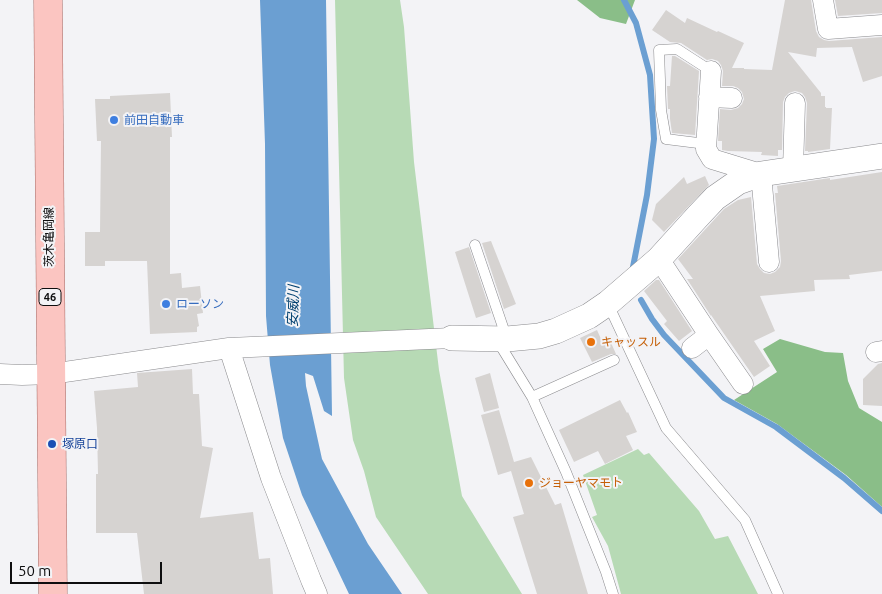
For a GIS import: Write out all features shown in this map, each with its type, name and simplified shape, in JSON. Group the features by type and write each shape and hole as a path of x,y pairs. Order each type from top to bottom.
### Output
{"main road":[{"name":"茨木亀岡線","path":"48,0 53,594"}],"street":[{"path":"823,0 828,30 882,24"},
{"path":"711,71 706,149 712,159 761,174"},
{"path":"709,97 732,98"},
{"path":"793,170 795,103"},
{"path":"0,374 51,374 229,348 452,338 502,339 539,336 556,331 589,316 608,303 659,260 715,198 738,182 761,174 882,156"},
{"path":"761,174 769,262"},
{"path":"659,260 743,384"},
{"path":"692,348 709,335"},
{"path":"229,348 271,478 317,594"}],"lane":[{"path":"706,144 666,139 661,110 659,50 677,49 711,71"},
{"path":"475,246 502,339 532,397 566,472 613,594"},
{"path":"608,303 666,428 745,520 778,594"},
{"path":"532,397 614,360"}],"green space":[{"path":"335,0 400,0 404,27 414,162 439,370 462,496 522,594 428,594 376,517 364,471 353,440 344,378"},
{"path":"577,0 635,0 626,24 600,18"},
{"path":"780,339 825,352 843,353 848,381 859,408 882,422 882,507 846,475 777,424 734,400 777,372 763,349"},
{"path":"638,449 644,455 649,453 699,511 715,539 728,536 758,594 621,594 608,546 592,517 597,515 583,475"}],"water":[{"name":"安威川","path":"260,0 326,0 332,416 324,411 313,376 305,373 306,386 322,459 368,544 402,594 349,594 302,495 283,438 270,365 266,316 265,144"}],"building":[{"path":"785,0 811,0 816,31 819,37 824,40 882,37 882,76 863,82 852,47 817,48 816,57 788,52 821,93 821,96 825,96 825,107 832,108 830,149 805,151 807,103 802,93 795,91 789,93 783,102 782,150 778,150 778,156 761,155 762,152 722,150 722,141 718,141 720,109 731,110 738,108 744,99 742,92 733,86 722,86 723,71 718,61 707,60 681,43 670,42 652,30 666,10 685,23 687,18 744,43 732,68 772,70"},
{"path":"835,0 882,0 882,13 838,16"},
{"path":"672,56 699,71 695,135 672,133 667,86 670,86"},
{"path":"170,93 172,137 170,137 170,274 181,273 182,288 200,286 203,313 197,314 199,326 197,327 197,332 150,334 147,261 105,261 105,266 85,266 85,232 100,232 101,141 97,141 95,99 110,99 110,96"},
{"path":"882,172 882,271 849,275 850,279 814,280 815,291 760,296 775,331 754,341 770,366 754,377 687,279 693,279 678,259 724,209 738,200 751,197 757,264 764,273 770,274 775,272 780,267 781,261 775,193 778,193 777,186"},
{"path":"705,176 709,185 664,232 652,220 656,204 684,177 687,184"},
{"path":"491,241 516,304 504,309 482,243"},
{"path":"469,247 491,313 476,318 455,252"},
{"path":"656,280 659,280 692,331 679,341 664,324 667,321 644,291"},
{"path":"597,330 601,339 608,336 616,354 611,354 592,362 580,338"},
{"path":"882,363 882,406 863,405 863,379 878,364"},
{"path":"192,369 193,394 199,394 202,446 213,448 200,518 253,512 259,559 270,558 273,594 144,594 137,533 96,533 96,474 98,474 94,391 138,387 137,373"},
{"path":"490,373 499,408 484,412 475,378"},
{"path":"620,400 637,432 626,436 633,450 605,464 598,451 574,462 559,430"},
{"path":"499,410 514,462 531,457 555,505 561,503 588,594 537,594 513,517 524,514 511,471 498,475 481,415"}],"waterway":[{"path":"624,0 636,23 650,75 654,139 647,195 632,272"},
{"path":"641,300 664,335 724,398 776,427 844,478 882,511"}],"place":[{"name":"前田自動車","path":"114,120"},
{"name":"ローソン","path":"166,304"},
{"name":"キャッスル","path":"591,342"},
{"name":"塚原口","path":"52,444"},
{"name":"ジョーヤマモト","path":"529,483"}]}
